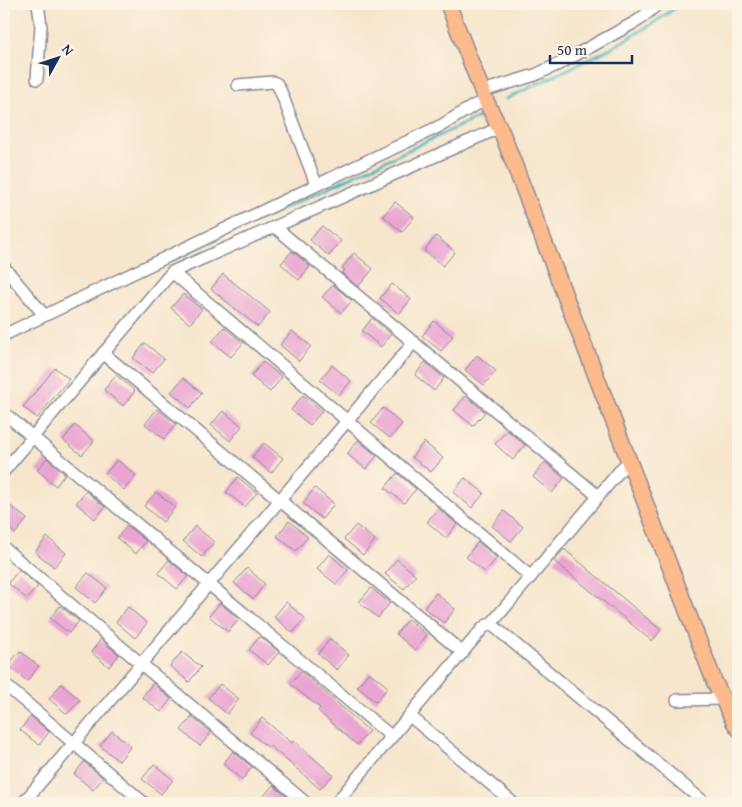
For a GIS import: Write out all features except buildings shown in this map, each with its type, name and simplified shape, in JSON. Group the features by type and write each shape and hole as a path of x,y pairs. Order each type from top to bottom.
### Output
{"main road":[{"path":"448,4 484,96 499,128 715,683 738,728"}],"street":[{"path":"37,79 41,26 38,4"},
{"path":"4,335 442,125 484,96 561,63 639,20 658,4"},
{"path":"238,85 273,82 277,84 282,92 316,184"},
{"path":"4,471 172,272 499,128"},
{"path":"275,227 598,496"},
{"path":"4,267 44,315"},
{"path":"172,272 531,577"},
{"path":"23,803 414,342"},
{"path":"103,353 463,653"},
{"path":"4,413 392,737"},
{"path":"336,803 483,628 491,624 628,461"},
{"path":"4,548 306,803"},
{"path":"491,624 705,803"},
{"path":"4,684 144,803"},
{"path":"677,700 722,698"},
{"path":"410,716 513,803"}],"waterway":[{"path":"506,99 573,67 639,32 680,4"},
{"path":"171,261 479,117"},
{"path":"4,342 39,324"}]}
